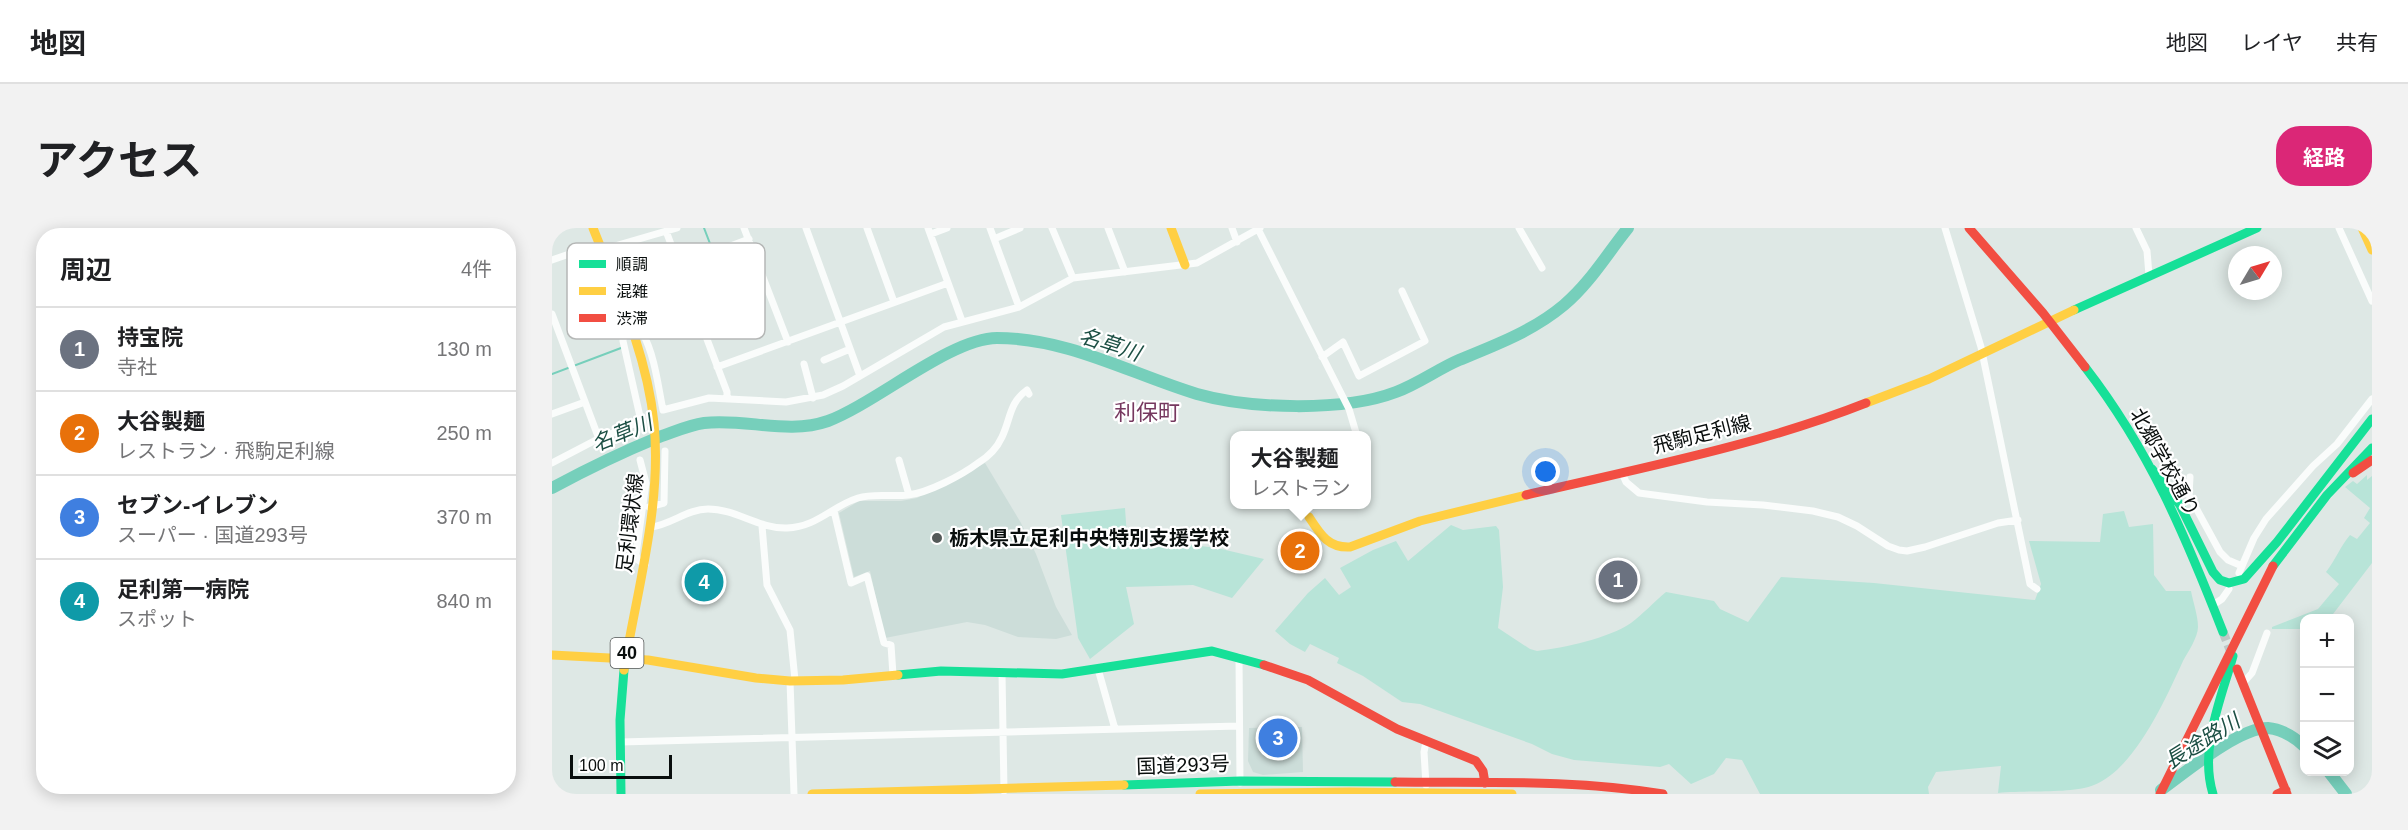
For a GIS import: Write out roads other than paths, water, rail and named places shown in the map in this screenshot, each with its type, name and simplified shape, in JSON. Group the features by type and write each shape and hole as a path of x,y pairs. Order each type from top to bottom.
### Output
{"main road":[{"name":"足利環状線","path":"593,228 598,243"},
{"path":"1171,228 1185,265"},
{"path":"1969,228 2051,322"},
{"name":"飛駒足利線","path":"1308,517 1331,545 1340,548 1350,547 1420,521 1761,438 1833,417 1929,379 2149,275 2257,228"},
{"path":"2362,228 2372,250"},
{"name":"北郷学校通り","path":"2051,322 2115,409 2152,468 2195,557 2223,632"},
{"name":"足利環状線","path":"621,794 622,686 651,527 656,466 654,427 646,383 633,339"},
{"path":"2152,468 2179,502 2208,562 2220,580 2234,583 2244,579 2277,542 2372,419"},
{"path":"2335,469 2372,439"},
{"path":"2153,794 2239,635 2271,569 2336,484 2372,448"},
{"path":"2336,484 2372,460"},
{"path":"2160,794 2169,768 2277,542"},
{"path":"2213,794 2207,773 2211,743 2217,711 2239,635"},
{"path":"552,655 626,658 756,678 792,681 843,680 941,671 1062,674 1202,651 1221,652 1308,680 1397,729 1476,760 1483,771 1485,783"},
{"path":"2237,669 2283,793"},
{"name":"国道293号","path":"812,794 1004,791 1240,781 1426,781 1603,786 1663,794"},
{"name":"国道293号","path":"1200,794 1512,794"}],"street":[{"path":"625,243 677,228"},
{"path":"744,228 751,243"},
{"path":"806,228 860,376"},
{"path":"867,228 894,302"},
{"path":"947,228 929,231 962,321"},
{"path":"990,228 1019,307"},
{"path":"994,238 1020,228"},
{"path":"1052,228 1073,278"},
{"path":"1108,228 1125,272"},
{"path":"1232,228 1237,242"},
{"path":"1519,228 1542,268"},
{"path":"1945,228 1982,354 2030,584 2037,589"},
{"path":"2136,228 2147,251 2149,275"},
{"path":"2339,228 2372,301"},
{"path":"645,339 663,410 701,399 776,402 813,398 832,392 944,327 1019,307 1073,278 1197,263 1259,229 1349,409 1356,431"},
{"path":"666,231 670,243"},
{"path":"738,243 749,239"},
{"path":"552,260 567,255"},
{"path":"765,281 788,342"},
{"path":"717,367 948,283"},
{"path":"1322,357 1343,342 1359,376 1425,341 1402,291"},
{"path":"552,314 555,332 599,439"},
{"path":"552,463 641,421 623,339"},
{"path":"706,339 727,392 727,399"},
{"path":"824,360 850,349"},
{"path":"804,364 813,398"},
{"path":"651,527 681,515 706,509 732,514 762,526 788,528 811,523 859,497 920,494 986,458 1003,435 1012,404 1027,390 1029,394"},
{"path":"2190,477 2189,495 2220,552 2241,570 2254,538 2266,519 2313,466 2337,444 2372,399"},
{"path":"552,414 585,402"},
{"path":"644,508 664,503 665,451"},
{"path":"640,460 646,483 636,554 638,560 645,565"},
{"path":"899,460 909,495"},
{"path":"1622,472 1626,482 1639,494 1813,511 1838,517 1888,546 1907,551 2018,520"},
{"path":"834,511 851,583 867,576 884,644 891,645 893,675"},
{"path":"762,526 767,585 790,630 794,794"},
{"path":"2212,604 2222,599 2229,589"},
{"path":"2243,683 2252,673 2266,633"},
{"path":"1239,657 1241,793"},
{"path":"1098,669 1114,729"},
{"path":"1002,673 1001,732 1004,791"},
{"path":"620,742 1239,726"},
{"path":"1426,742 1424,752 1426,793"}],"waterway":[{"path":"704,228 710,243"},
{"name":"名草川","path":"552,488 631,449 693,425 719,422 798,427 828,421 958,348 997,338 1049,344 1074,350 1197,394 1243,403 1324,405 1375,398 1404,389 1451,364 1514,337 1552,314 1582,287 1628,228"},
{"path":"552,374 621,348"},
{"name":"長途路川","path":"2161,790 2213,752 2242,735 2256,730 2268,728 2278,730 2300,743"},
{"name":"長途路川","path":"2332,776 2346,794"}],"tunnel":[{"path":"2223,632 2232,655"}],"place":[{"name":"栃木県立足利中央特別支援学校","path":"937,538"},
{"name":"大谷製麺","path":"1300,551"},
{"name":"持宝院","path":"1618,580"},
{"name":"足利第一病院","path":"704,582"},
{"name":"セブン-イレブン","path":"1278,738"}],"district":[{"name":"利保町","path":"1147,412"}]}
